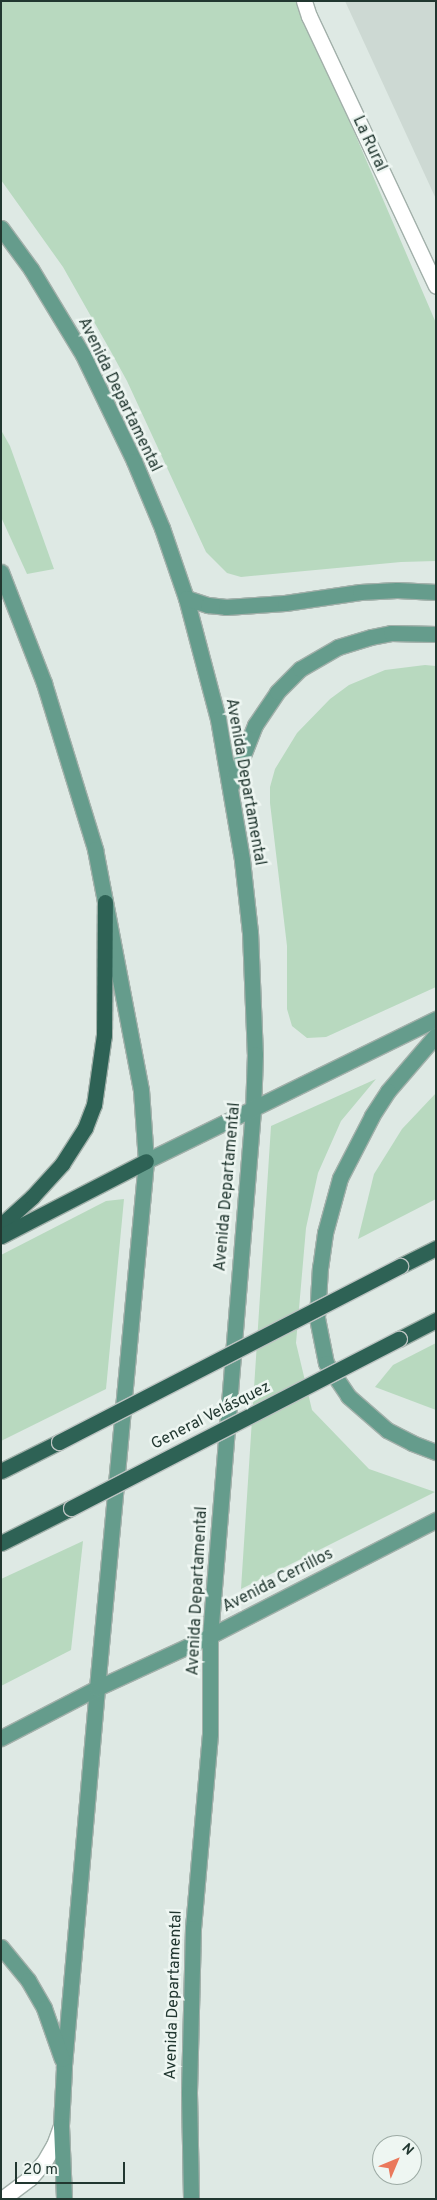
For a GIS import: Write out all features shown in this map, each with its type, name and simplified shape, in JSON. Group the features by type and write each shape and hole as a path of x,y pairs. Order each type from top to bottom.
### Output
{"highway":[{"path":"1,1225 32,1197 62,1164 85,1128 94,1105 104,1035 105,902"},
{"path":"1,1236 146,1161"},
{"path":"1,1470 436,1248"},
{"name":"General Velásquez","path":"1,1543 436,1320"}],"main road":[{"name":"Avenida Departamental","path":"1,228 59,314 100,388 162,528 186,598 218,719 242,860 250,932 255,1054 253,1110 210,1636 210,1734 193,1928 190,2015 191,2199"},
{"path":"1,572 44,683 66,749 95,848 141,1090 146,1161 64,2068 61,2126 64,2199"},
{"path":"186,598 208,606 226,607 285,602 360,592 397,590 436,592"},
{"path":"230,790 255,725 277,692 300,669 338,648 371,637 392,633 436,634"},
{"path":"146,1161 436,1019"},
{"path":"436,1035 388,1091 372,1116 340,1178 325,1233 320,1267 317,1318 326,1363 348,1396 387,1430 412,1443 436,1452"},
{"name":"Avenida Cerrillos","path":"1,1738 97,1688 210,1636 436,1520"},
{"path":"1,1947 28,1980 44,2008 56,2038 64,2068"}],"street":[{"name":"La Rural","path":"304,1 309,16 436,286"},
{"path":"2,2199 30,2178 44,2162 54,2145 61,2126"}],"shaded area":[{"path":"345,1 436,1 436,199"}],"green space":[{"path":"1,1 298,1 436,323 436,561 401,562 241,577 227,573 206,552 127,381 110,350 63,267 1,180"},
{"path":"1,430 10,446 54,569 27,574 1,517"},
{"path":"425,665 436,666 436,987 326,1037 307,1038 292,1026 287,1009 287,946 270,803 270,787 275,769 297,733 330,699 349,685 385,670"},
{"path":"376,1079 341,1121 318,1173 306,1228 296,1343 312,1410 369,1469 435,1492 241,1589 271,1126"},
{"path":"436,1093 436,1199 358,1239 374,1174 402,1129"},
{"path":"124,1199 106,1389 1,1441 1,1255 106,1201"},
{"path":"436,1343 436,1410 375,1387 393,1365"},
{"path":"83,1541 71,1650 1,1686 1,1579"}]}
